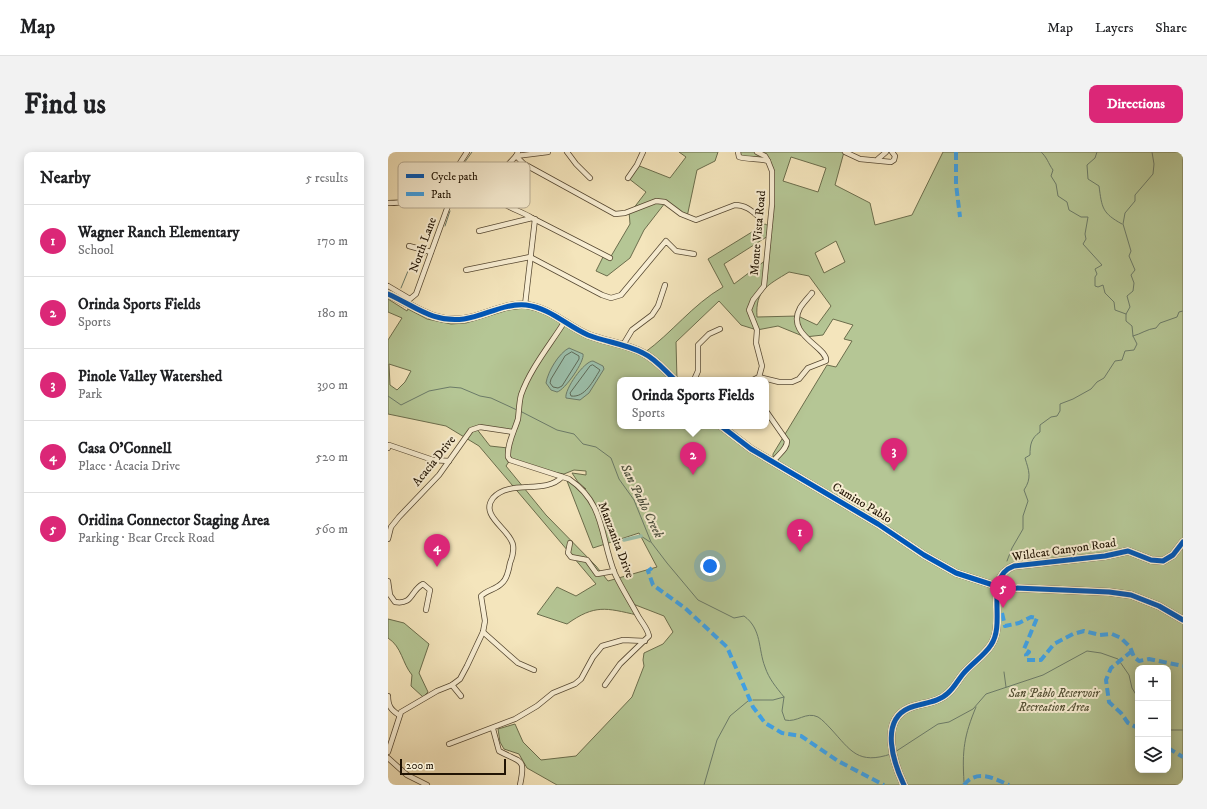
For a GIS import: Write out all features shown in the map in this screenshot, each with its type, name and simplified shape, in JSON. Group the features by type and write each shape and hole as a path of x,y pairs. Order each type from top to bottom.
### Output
{"main road":[{"path":"388,294 428,316 442,319 465,319 499,308 526,305 544,310 588,335 634,348 652,358 673,377"},
{"name":"Camino Pablo","path":"725,429 740,441 773,462 878,524 947,569 968,578 998,586 1014,588 1109,592 1131,595 1159,606 1183,620"}],"street":[{"name":"North Lane","path":"461,162 467,152"},
{"path":"510,162 517,154 548,152"},
{"path":"567,152 576,164 590,178"},
{"path":"628,178 637,165 643,152"},
{"path":"738,152 739,157 750,160 762,159 768,161"},
{"path":"757,152 765,156 768,161"},
{"path":"844,152 860,158 883,162 893,161 895,156 892,152"},
{"path":"878,160 886,152"},
{"name":"Monte Vista Road","path":"759,377 762,366 756,343 757,330 749,310 753,300 764,286 772,204 772,171 768,161"},
{"path":"530,167 615,214 625,213 656,201 665,202 681,214 696,220 735,205 741,205 748,208 759,217"},
{"path":"388,203 398,202"},
{"name":"North Lane","path":"388,286 410,299 414,298 447,208"},
{"path":"513,208 610,258"},
{"path":"479,231 534,219"},
{"path":"526,305 534,219"},
{"path":"466,270 530,257 602,295 611,298 621,295 666,241 676,251 694,254"},
{"path":"409,246 431,252"},
{"path":"622,345 632,330 652,315 660,301 665,285"},
{"path":"769,380 779,382 792,382 799,379 808,368 826,361 825,355 802,333 798,321 799,310 812,293"},
{"name":"Manzanita Drive","path":"565,322 535,367 524,389 519,404 518,419 507,452 508,457 510,460 562,477 577,485 586,495 597,512 614,571 637,615 647,629 649,636 645,641"},
{"path":"695,377 698,371 698,345 709,334 720,329"},
{"path":"769,415 787,440 785,449 778,454 773,462"},
{"name":"Acacia Drive","path":"388,539 391,527 439,475 471,430 480,427 513,432"},
{"path":"388,446 433,460 449,461"},
{"path":"388,752 401,712 437,691 452,685 460,679 468,666 483,632 485,621 481,596 502,583 509,570 513,552 510,538 493,519 490,512 489,506 494,498 503,492 515,488 548,485 558,482 562,477"},
{"name":"Wildcat Canyon Road","path":"998,586 1001,574 1004,570 1014,566 1105,556 1128,551 1151,560 1163,561 1173,555 1183,542"},
{"path":"570,543 568,553 571,557 587,560 597,574 614,571"},
{"path":"388,581 390,595 395,602 402,603 408,601 417,587 423,584 427,586 430,590 426,610"},
{"path":"904,785 891,744 891,733 894,723 908,708 931,702 948,694 963,673 991,645 997,631 998,586"},
{"path":"483,632 518,663 534,670"},
{"path":"449,744 458,739 515,719 537,706 553,693 568,687 581,679 593,657 602,646 623,640 645,641"},
{"path":"605,684 620,664 645,641"},
{"path":"452,685 461,696"},
{"path":"388,696 390,711 399,715"},
{"path":"492,728 499,751 515,757 523,768 520,785"},
{"path":"388,758 407,775 427,785"}],"green space":[{"path":"679,152 718,152 715,161 697,170 687,217 665,203 644,230 630,258 607,276 596,271 604,255 610,258 630,224 629,211 633,209 646,192 628,178 637,165 670,178 686,157"},
{"name":"San Pablo Reservoir Recreation Area","path":"738,152 844,152 835,185 870,203 875,225 912,215 943,152 1183,152 1183,785 557,785 527,768 519,754 504,749 500,742 498,729 515,724 523,742 541,760 576,756 632,697 644,666 644,653 663,644 673,632 664,616 633,604 637,615 609,609 601,609 585,613 567,624 537,614 557,587 576,596 596,584 479,446 446,426 388,414 388,340 402,318 388,312 388,299 407,311 408,309 427,319 451,324 466,323 508,310 525,308 544,313 580,330 644,353 702,302 723,287 708,259 765,224 769,226 772,171 769,161 739,157","holes":["791,157 826,168 818,192 783,181","768,236 766,260 734,284 724,264","836,241 845,262 824,273 815,253","789,272 809,276 831,306 817,325 798,316 757,317 758,300 764,289 769,285","389,364 411,371 405,382 397,390 390,385","476,428 513,432 508,448 490,446","510,460 538,469 564,474 574,470 586,471 586,475 572,473 578,482 586,489 567,481 593,548 639,533 657,567 608,581 596,566 546,515 506,466"]},
{"path":"388,619 404,623 429,644 419,673 428,692 423,697 411,686 412,675 399,650 388,638"}],"water":[{"path":"569,348 583,354 581,363 565,386 557,392 551,390 546,383 549,373 561,354"},
{"path":"593,361 603,366 604,369 589,393 580,400 566,398 568,389 575,376 589,362"}],"waterway":[{"path":"465,162 472,152"},
{"path":"1041,152 1053,170 1051,176 1056,184 1058,196 1067,202 1069,210 1081,217 1088,217 1085,234 1086,239 1083,244 1102,265 1095,269 1097,274 1095,277 1095,286 1098,287 1103,285 1105,293 1114,302 1115,310 1126,314"},
{"path":"1097,152 1095,158 1087,165 1088,179 1099,186 1102,205 1110,217 1122,224"},
{"path":"1007,561 1012,548 1023,529 1023,516 1028,501 1024,490 1027,486 1029,478 1025,458 1030,455 1030,448 1035,437 1040,432 1040,425 1051,417 1057,416 1060,411 1060,404 1091,389 1097,382 1104,378 1115,361 1122,360 1125,351 1134,350 1137,344 1133,336 1132,326 1126,321 1126,314 1130,307 1127,296 1133,291 1134,283 1131,275 1135,270 1129,256 1131,251 1123,224 1125,213 1135,201 1135,195 1153,174 1154,164 1152,152"},
{"path":"445,226 450,211"},
{"path":"401,288 408,271 425,255"},
{"path":"1133,336 1156,328 1160,323 1177,317 1179,312 1183,311"},
{"name":"San Pablo Creek","path":"388,396 401,405 429,391 450,387 461,388 480,396 491,398 517,410"},
{"name":"San Pablo Creek","path":"520,411 557,430 574,434 583,444 596,447 611,458 619,479 634,500 651,542 698,600 734,618 744,616 754,627 767,671 773,683 784,697 782,711 785,720 794,720 809,715 818,717 844,744 856,754 871,758 891,754"},
{"name":"San Pablo Creek","path":"641,536 650,542"},
{"path":"624,540 641,536"},
{"name":"San Pablo Creek","path":"895,752 938,724 949,722 973,709 986,694 1043,675 1087,651 1101,653 1118,659 1129,675 1132,688 1135,693"},
{"path":"1004,672 1006,687"},
{"path":"753,700 773,700 784,697"},
{"path":"704,785 717,740 730,716 748,701"},
{"path":"964,782 963,761 966,735 976,707"},
{"name":"San Pablo Creek","path":"1171,730 1183,730"}],"marked path":[{"path":"956,152 956,184 960,217"},
{"path":"652,568 648,571 653,585 685,608 727,647 753,707 765,723 782,733 801,736 838,761 884,785"},
{"path":"1002,613 1005,626 1019,623 1031,617 1037,618 1024,649 1029,652 1026,655 1027,660 1041,660 1054,644 1073,634 1084,631 1100,635 1112,634 1121,638 1130,647 1134,657 1139,661 1149,659 1183,666"},
{"path":"1132,651 1111,668 1106,680 1109,702 1121,713 1128,723 1135,726"},
{"path":"1171,750 1183,757"},
{"path":"964,785 974,777 980,776 985,776 1009,785"}],"cycle path":[{"path":"388,294 433,316 453,320 464,319 510,306 526,305 535,307 551,313 588,335 630,347 643,353 656,362 672,377"},
{"path":"725,429 751,449 878,524 924,555 956,573 993,585 1014,588 1109,592 1131,595 1159,606 1183,620"},
{"path":"904,785 893,755 892,733 894,723 900,714 909,708 934,701 948,693 966,670 991,645 997,624 997,590 1000,580 1005,572 1014,566 1105,556 1128,551 1151,560 1163,561 1173,555 1183,542"}],"place":[{"name":"Pinole Valley Watershed","path":"894,471"},
{"name":"Orinda Sports Fields","path":"693,475"},
{"name":"Wagner Ranch Elementary","path":"800,552"},
{"name":"Casa O'Connell","path":"437,567"},
{"name":"Oridina Connector Staging Area","path":"1003,608"}]}
